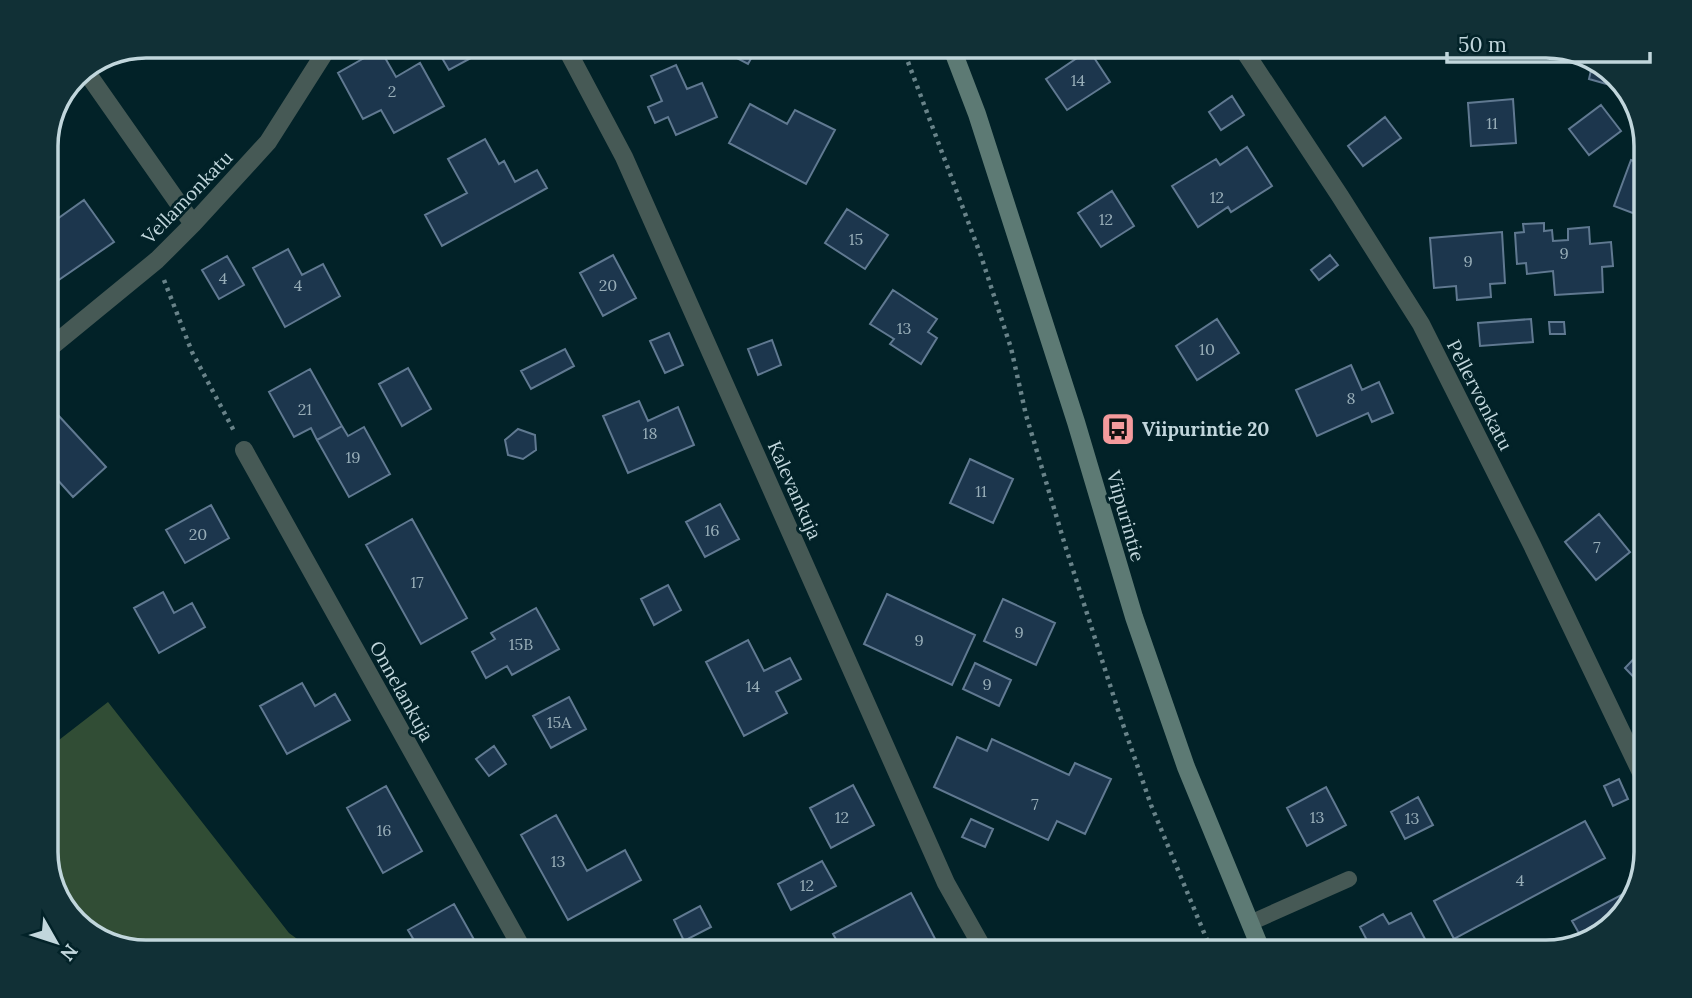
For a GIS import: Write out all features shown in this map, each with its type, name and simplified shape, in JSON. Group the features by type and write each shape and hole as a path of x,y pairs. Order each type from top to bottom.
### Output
{"main road":[{"name":"Viipurintie","path":"956,58 977,114 1068,396 1134,617 1186,767 1257,940"}],"street":[{"name":"Vellamonkatu","path":"58,341 157,260 193,224 268,142 321,58"},
{"name":"Kalevankuja","path":"571,58 624,157 940,870 978,940"},
{"name":"Pellervonkatu","path":"1249,58 1422,324 1634,758"},
{"path":"90,78 193,224"},
{"name":"Onnelankuja","path":"244,450 517,940"}],"lane":[{"path":"1250,923 1349,878"}],"path":[{"path":"907,58 981,256 1011,348 1026,415 1119,713 1151,805 1207,940"},
{"path":"157,260 192,352 244,450"}],"green space":[{"path":"108,702 289,933 299,940 146,940 112,934 91,920 91,907 78,907 73,901 62,880 58,858 58,741"}],"building":[{"path":"364,58 385,58 396,77 420,63 444,106 394,133 381,110 363,119 338,73"},
{"path":"442,58 471,58 449,70"},
{"path":"737,58 751,58 748,64"},
{"path":"1077,58 1094,58 1110,82 1067,110 1046,79"},
{"path":"676,65 687,89 702,83 717,117 676,135 668,117 655,123 648,107 662,101 651,76"},
{"path":"1591,71 1609,85 1589,79"},
{"path":"1232,96 1244,115 1221,130 1209,112"},
{"path":"1513,99 1516,143 1471,146 1468,103"},
{"path":"750,104 787,124 795,110 835,130 806,184 729,143"},
{"path":"1601,105 1621,131 1589,155 1569,129"},
{"path":"1385,117 1401,138 1363,166 1348,146"},
{"path":"485,139 499,164 504,161 515,182 537,170 547,188 442,246 425,215 467,193 448,159"},
{"path":"1247,147 1272,186 1231,212 1228,207 1198,227 1172,186 1216,159 1220,165"},
{"path":"1631,160 1634,161 1634,214 1614,206"},
{"path":"1112,191 1134,226 1101,247 1078,213"},
{"path":"84,200 114,242 58,280 58,218"},
{"path":"847,209 888,235 865,269 825,243"},
{"path":"1544,223 1544,231 1552,230 1553,241 1568,240 1568,229 1589,227 1590,244 1611,242 1613,266 1602,267 1603,292 1555,295 1553,271 1527,274 1526,263 1517,264 1515,233 1524,232 1523,224"},
{"path":"1502,232 1505,283 1490,284 1491,297 1457,300 1456,286 1434,288 1430,238"},
{"path":"288,249 302,275 323,264 340,296 285,327 253,268"},
{"path":"613,255 636,298 603,316 580,273"},
{"path":"1330,255 1338,265 1319,280 1311,270"},
{"path":"227,256 244,285 219,299 202,270"},
{"path":"893,290 937,319 928,332 937,338 921,364 890,344 894,339 870,324"},
{"path":"1217,319 1239,353 1197,380 1176,346"},
{"path":"1531,319 1533,342 1480,346 1478,323"},
{"path":"1549,322 1564,322 1565,334 1550,334"},
{"path":"669,333 683,365 665,373 650,341"},
{"path":"772,340 781,365 758,375 748,349"},
{"path":"565,349 574,366 531,389 521,371"},
{"path":"1351,365 1362,390 1379,382 1393,413 1372,422 1368,413 1317,436 1296,390"},
{"path":"408,368 431,409 402,426 379,384"},
{"path":"310,369 342,426 317,440 311,428 294,437 269,392"},
{"path":"639,401 648,421 678,407 694,445 628,473 603,416"},
{"path":"58,415 106,467 73,497 58,480"},
{"path":"342,426 348,436 364,427 390,474 349,497 317,440"},
{"path":"518,429 535,435 536,450 523,459 508,455 505,440"},
{"path":"970,459 1013,479 993,523 950,503"},
{"path":"720,504 739,539 705,557 686,522"},
{"path":"211,505 229,538 185,563 166,530"},
{"path":"1599,514 1630,552 1596,580 1565,542"},
{"path":"412,519 467,618 421,644 366,545"},
{"path":"668,585 681,610 654,625 641,599"},
{"path":"163,592 174,613 192,603 205,627 159,653 134,608"},
{"path":"887,594 975,635 952,685 864,644"},
{"path":"1003,599 1055,623 1036,665 984,641"},
{"path":"536,608 559,649 512,675 507,666 486,678 472,652 495,639 491,633"},
{"path":"748,640 764,671 790,658 801,679 776,692 787,713 744,736 706,662"},
{"path":"1634,659 1634,677 1625,668"},
{"path":"975,663 1011,680 999,706 963,689"},
{"path":"302,683 315,706 335,694 350,720 287,754 260,706"},
{"path":"569,697 586,729 551,748 533,716"},
{"path":"957,737 987,751 992,739 1069,775 1075,763 1111,779 1085,834 1057,821 1048,840 934,787"},
{"path":"494,746 506,764 489,776 476,759"},
{"path":"1619,779 1628,799 1613,806 1604,786"},
{"path":"853,785 874,825 831,848 810,808"},
{"path":"386,786 422,851 383,873 347,808"},
{"path":"1326,787 1346,825 1307,846 1287,808"},
{"path":"1418,797 1433,825 1405,839 1391,812"},
{"path":"556,815 587,871 625,850 641,880 568,920 521,835"},
{"path":"971,819 993,829 985,847 962,837"},
{"path":"1585,821 1605,858 1454,939 1434,901"},
{"path":"822,861 836,886 791,910 778,884"},
{"path":"911,893 936,940 836,940 833,934"},
{"path":"1623,894 1616,906 1600,922 1580,934 1572,921"},
{"path":"454,904 474,940 414,940 408,930"},
{"path":"700,906 711,927 684,940 674,920"},
{"path":"1411,913 1426,940 1367,940 1360,927 1383,914 1389,924"}],"place":[{"name":"Viipurintie 20","path":"1118,429"}]}
